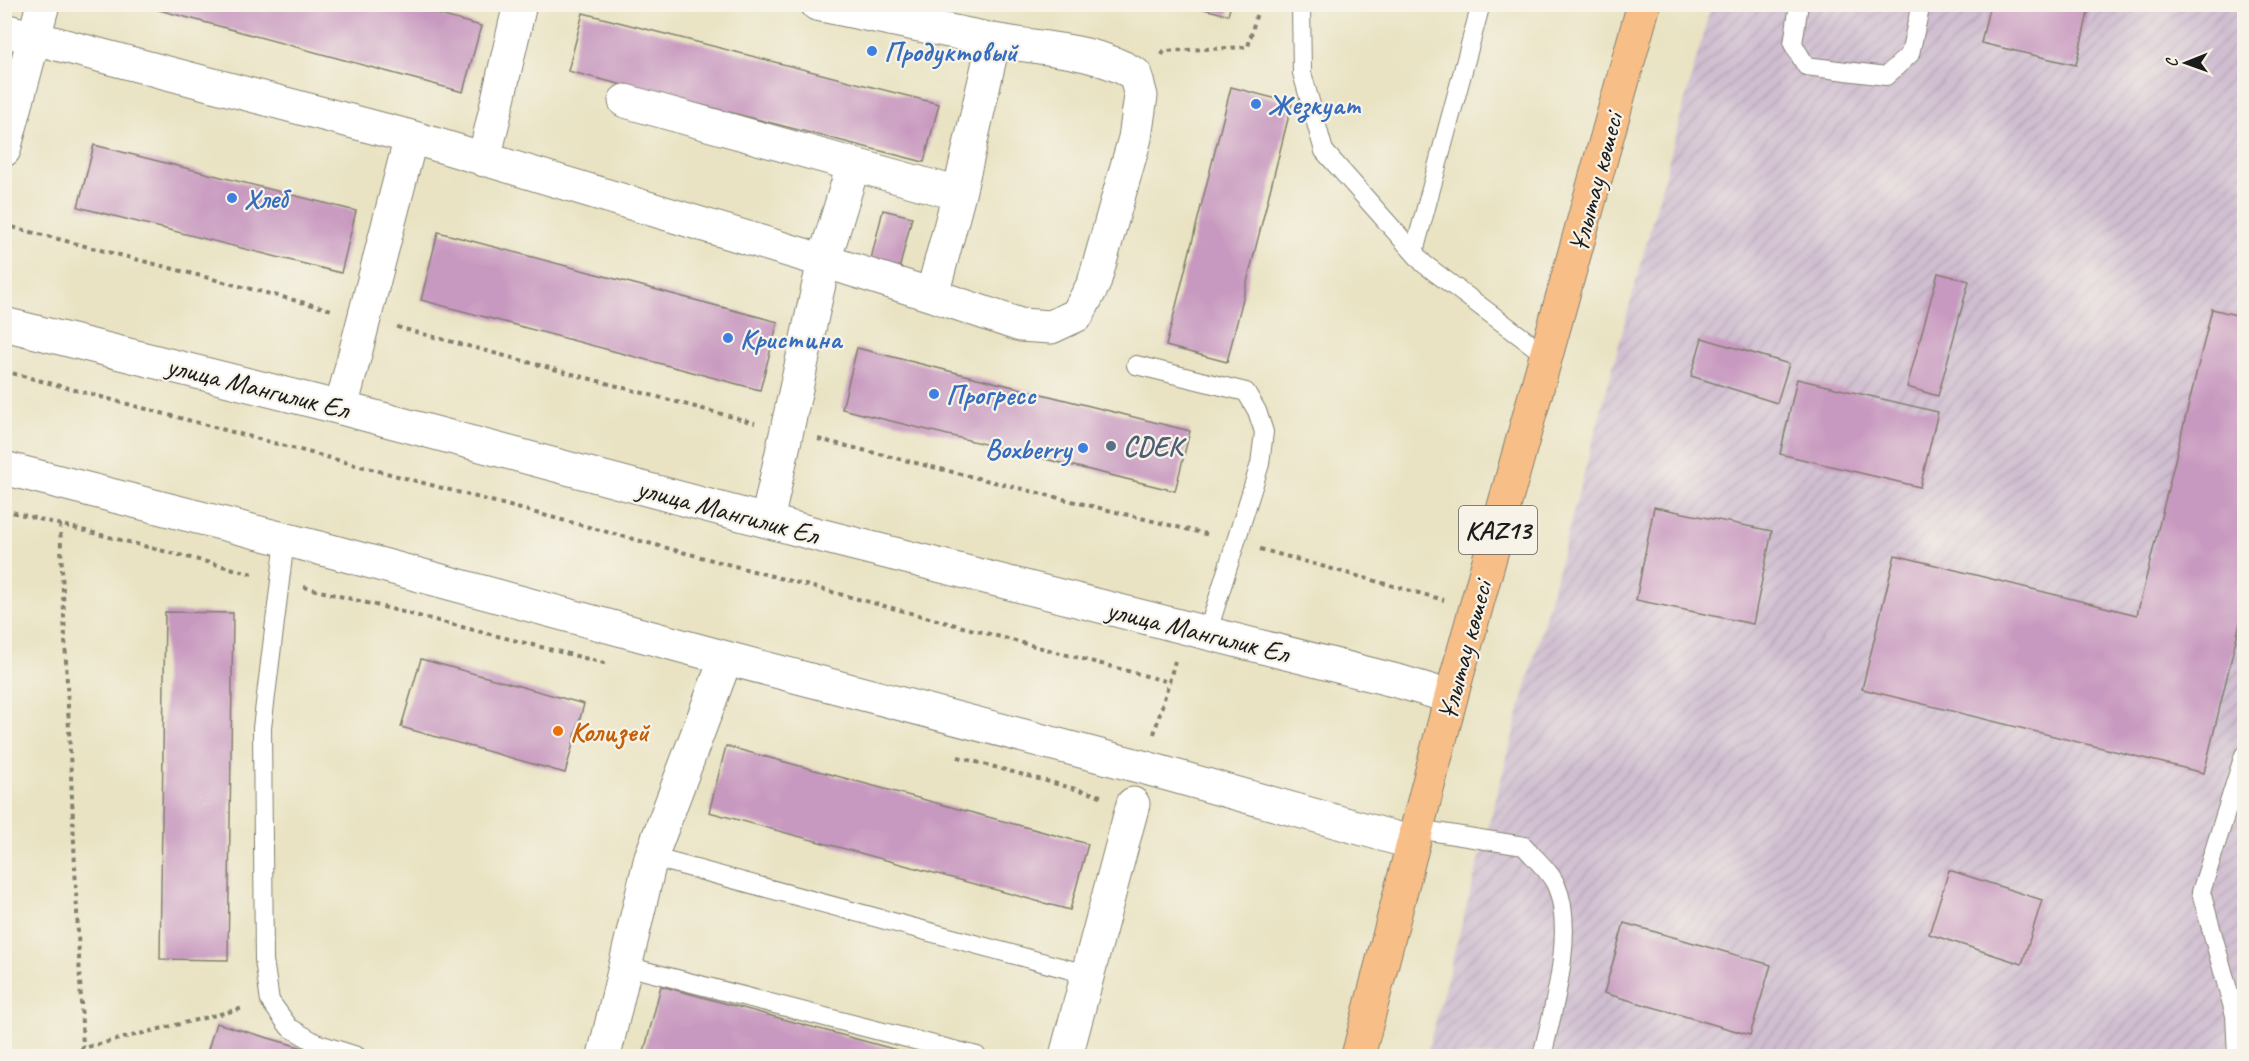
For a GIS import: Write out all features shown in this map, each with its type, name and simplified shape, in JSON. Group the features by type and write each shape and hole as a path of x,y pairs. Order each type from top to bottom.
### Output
{"main road":[{"name":"Ұлытау көшесі","path":"1358,1056 1451,697 1644,4"}],"street":[{"path":"4,150 20,34 43,4"},
{"path":"484,160 520,4"},
{"path":"20,34 411,138 824,261 1020,325 1051,327 1077,315 1094,283 1135,138 1141,96 1135,74 1117,63 1084,54 994,40 930,15 817,4"},
{"path":"932,295 959,194 994,40"},
{"path":"625,101 959,194"},
{"path":"341,408 411,138"},
{"path":"767,521 824,261 853,166"},
{"name":"улица Мангилик Ел","path":"4,324 341,408 767,521 1401,682 1451,697"},
{"path":"4,468 1146,768 1415,836"},
{"path":"604,1056 651,857 726,658"},
{"path":"1066,1056 1133,804"}],"lane":[{"path":"1301,4 1302,73 1324,151 1424,264 1547,356"},
{"path":"1414,252 1481,4"},
{"path":"1799,4 1793,44 1806,66 1886,76 1910,54 1921,4"},
{"path":"1136,366 1246,392 1257,411 1264,432 1260,464 1236,542 1196,631"},
{"path":"285,540 262,728 264,960 270,1001 289,1027 316,1043 357,1056"},
{"path":"2237,1056 2235,1014 2201,892 2244,756"},
{"path":"1415,836 1524,846 1556,884 1563,908 1564,942 1554,1007 1542,1056"},
{"path":"651,857 1086,974"},
{"path":"626,966 977,1056"}],"path":[{"path":"1141,96 1164,51 1248,47 1259,4"},
{"path":"4,225 787,431 1236,542 1476,609"},
{"path":"4,371 1169,682"},
{"path":"4,510 611,665"},
{"path":"60,524 83,1048"},
{"path":"1146,768 1169,682 1196,631"},
{"path":"952,755 1133,804"},
{"path":"73,1056 83,1048 270,1001"}],"shaded area":[{"path":"1711,5 2244,5 2244,1056 1426,1056"}],"building":[{"path":"137,4 400,4 481,26 463,92"},
{"path":"1990,4 2090,4 2076,65 1981,43"},
{"path":"1188,5 1231,5 1228,15"},
{"path":"583,13 939,104 924,162 568,71"},
{"path":"1231,87 1292,103 1227,362 1166,346"},
{"path":"94,145 356,211 341,273 78,207"},
{"path":"883,210 912,217 899,270 870,263"},
{"path":"438,232 778,322 760,390 421,300"},
{"path":"1938,273 1969,281 1938,396 1907,387"},
{"path":"2212,309 2244,317 2244,606 2204,773 1862,689 1895,555 2137,615"},
{"path":"1702,338 1789,364 1777,403 1691,376"},
{"path":"857,348 1190,431 1175,491 842,409"},
{"path":"1797,379 1938,412 1920,487 1780,454"},
{"path":"1654,507 1772,531 1753,624 1636,600"},
{"path":"165,612 233,613 228,960 160,959"},
{"path":"421,659 584,704 565,773 401,727"},
{"path":"726,746 1088,844 1070,910 709,812"},
{"path":"1949,870 2042,900 2022,964 1929,934"},
{"path":"1624,923 1771,965 1750,1035 1604,993"},
{"path":"661,986 919,1056 661,1056 644,1052"},
{"path":"216,1023 331,1056 206,1056"}],"place":[{"name":"Продуктовый","path":"872,51"},
{"name":"Жезкуат","path":"1256,104"},
{"name":"Хлеб","path":"232,198"},
{"name":"Кристина","path":"728,338"},
{"name":"Прогресс","path":"934,394"},
{"name":"CDEK","path":"1111,446"},
{"name":"Boxberry","path":"1083,448"},
{"name":"Колизей","path":"558,731"}]}
